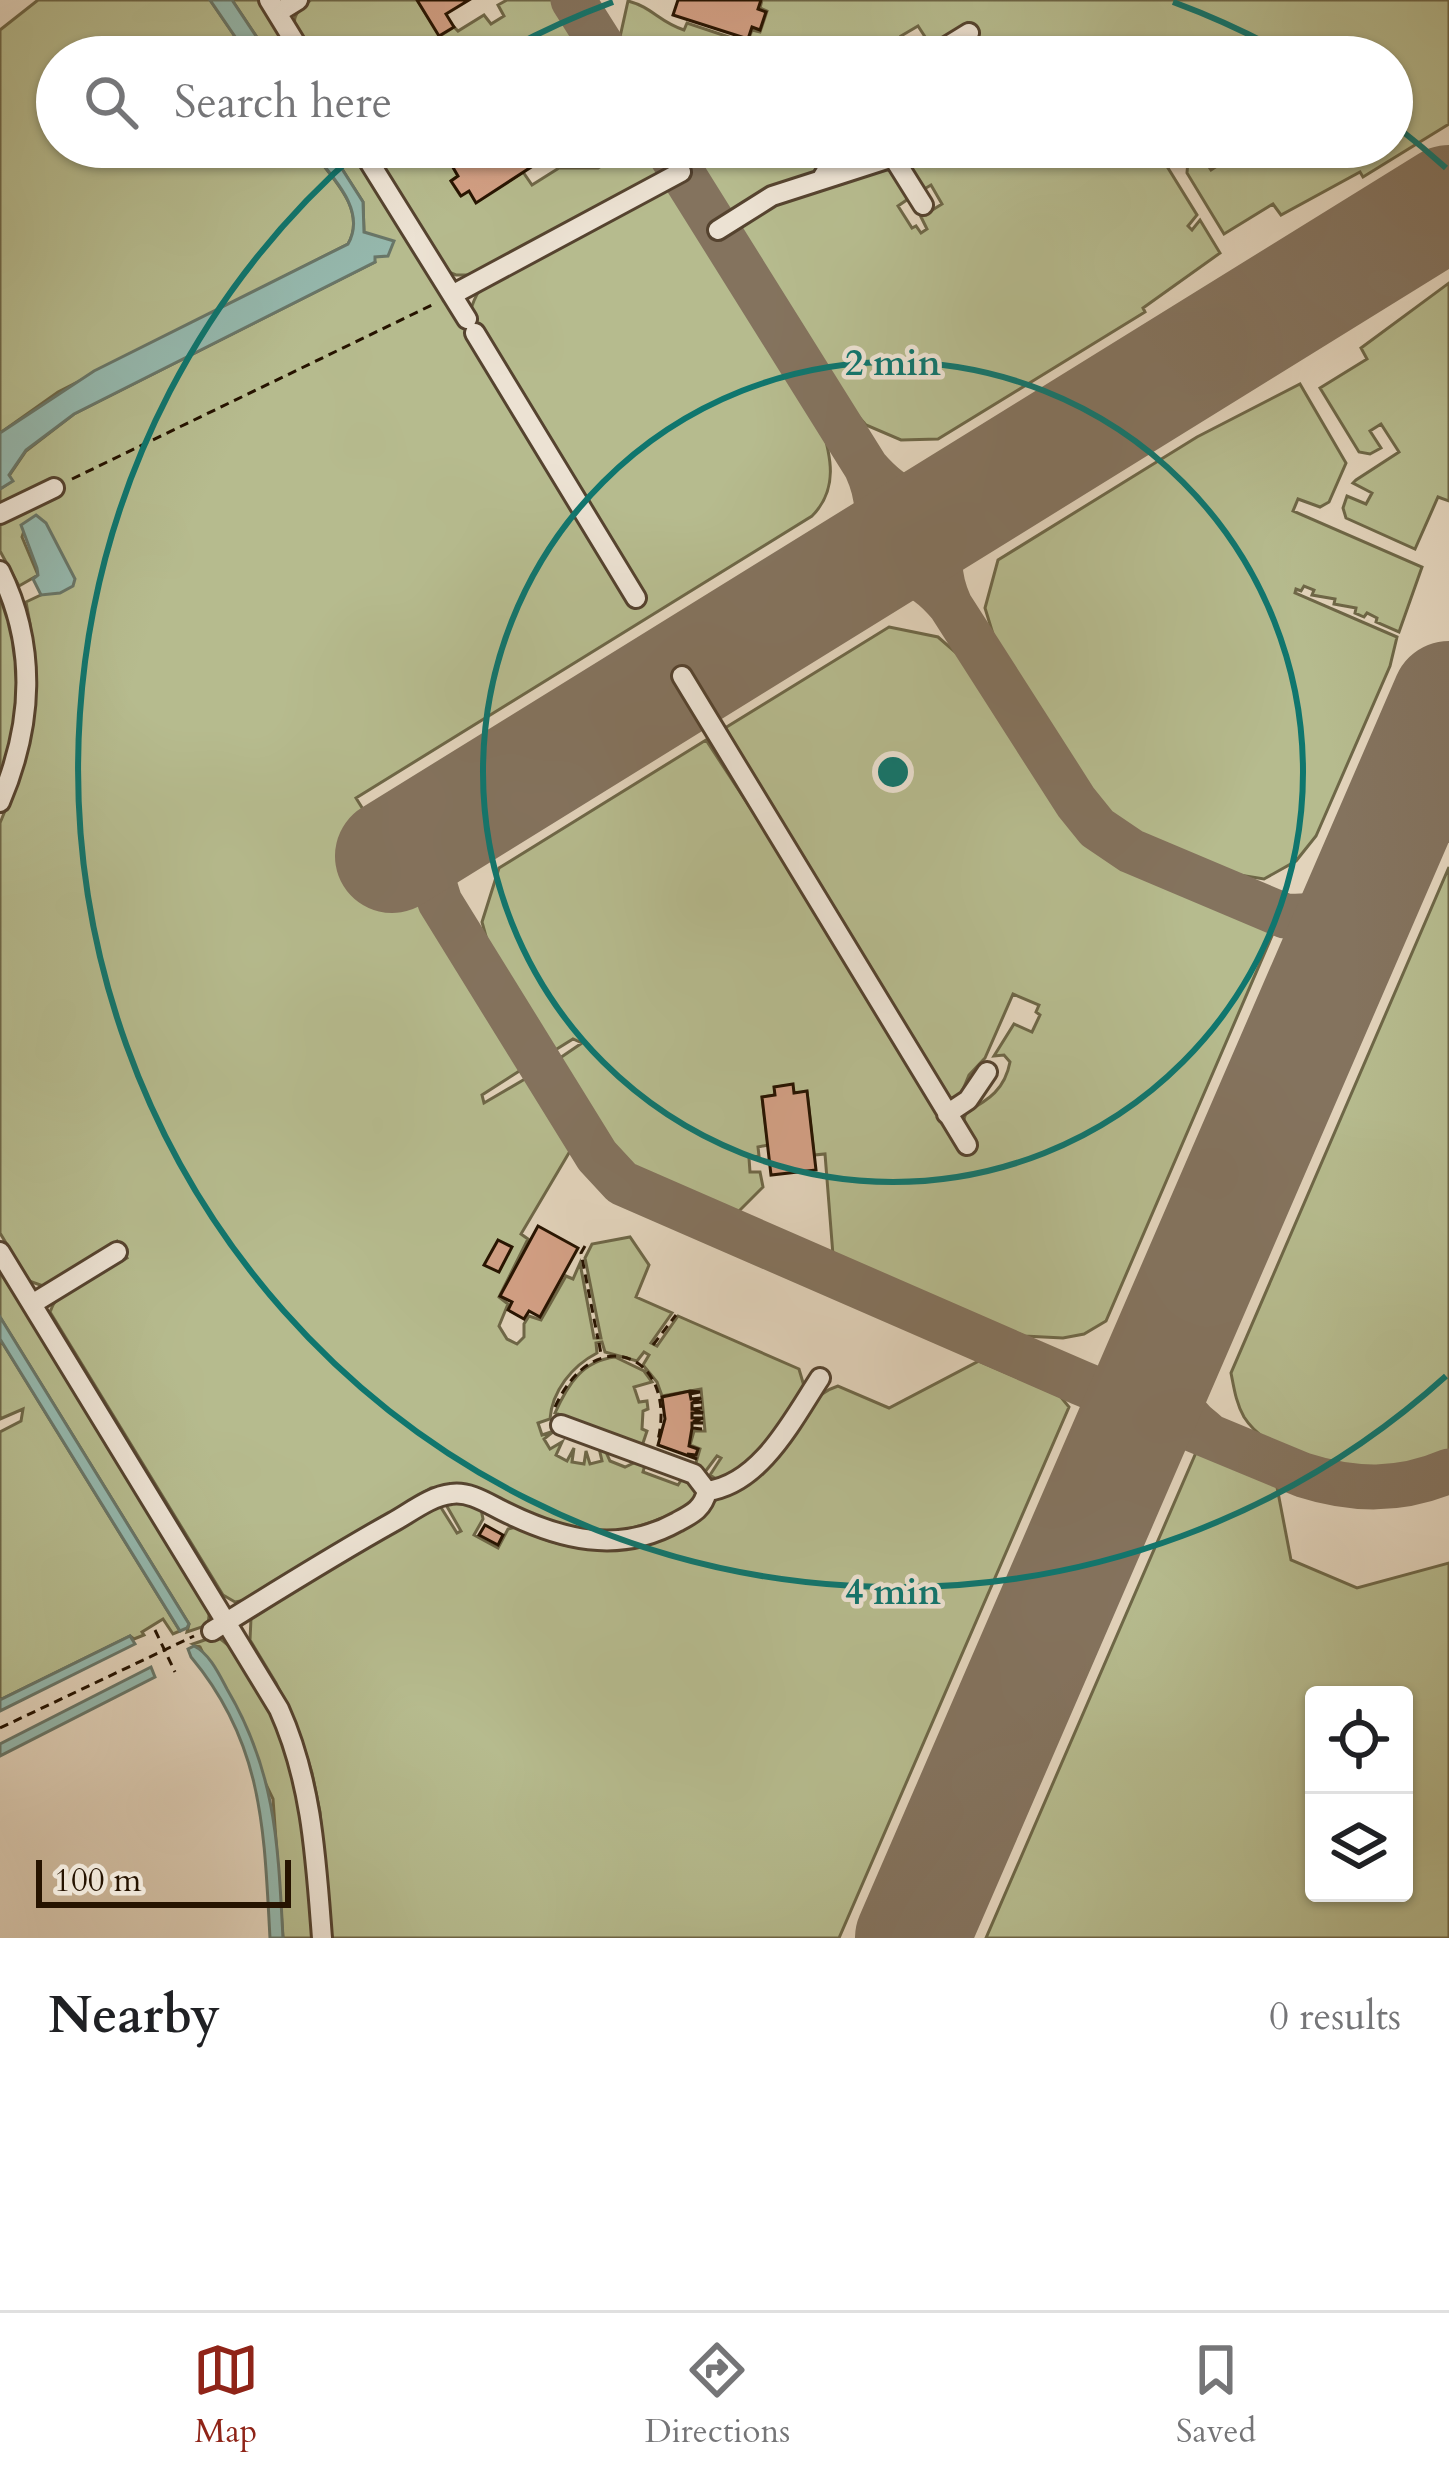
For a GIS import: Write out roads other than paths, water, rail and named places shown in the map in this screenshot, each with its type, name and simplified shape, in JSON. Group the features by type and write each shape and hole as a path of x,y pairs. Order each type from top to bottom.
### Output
{"street":[{"path":"291,36 273,7 298,0"},
{"path":"964,36 969,33"},
{"path":"373,168 636,598"},
{"path":"821,180 829,168"},
{"path":"718,230 772,196 859,168"},
{"path":"900,168 923,205"},
{"path":"452,295 681,172"},
{"path":"0,514 55,488"},
{"path":"0,571 20,616 27,663 24,722 0,802"},
{"path":"682,676 968,1145"},
{"path":"947,1114 968,1100 987,1072"},
{"path":"0,1252 220,1626 267,1686 299,1762 312,1825 322,1938"},
{"path":"32,1304 117,1252"},
{"path":"707,1491 731,1486 759,1461 820,1378"},
{"path":"561,1425 694,1474 707,1491"},
{"path":"220,1626 360,1540 451,1494 477,1498 557,1536 614,1541 663,1530 697,1511 707,1491"}],"water":[{"path":"210,0 232,0 256,36 235,36"},
{"path":"326,168 341,168 363,202 364,232 394,241 388,256 375,257 375,262 74,414 26,450 9,475 13,481 0,489 0,433 94,371 348,244 353,218"},
{"path":"36,515 46,523 75,579 73,586 60,593 41,595 33,579 37,568 21,525"},
{"path":"0,1317 189,1624 187,1628 180,1631 0,1339"},
{"path":"130,1636 135,1644 0,1711 0,1700"},
{"path":"194,1646 224,1683 265,1779 276,1840 283,1938 270,1938 262,1825 246,1756 215,1690 191,1657 188,1649"},
{"path":"151,1667 155,1677 0,1756 0,1744"}]}
